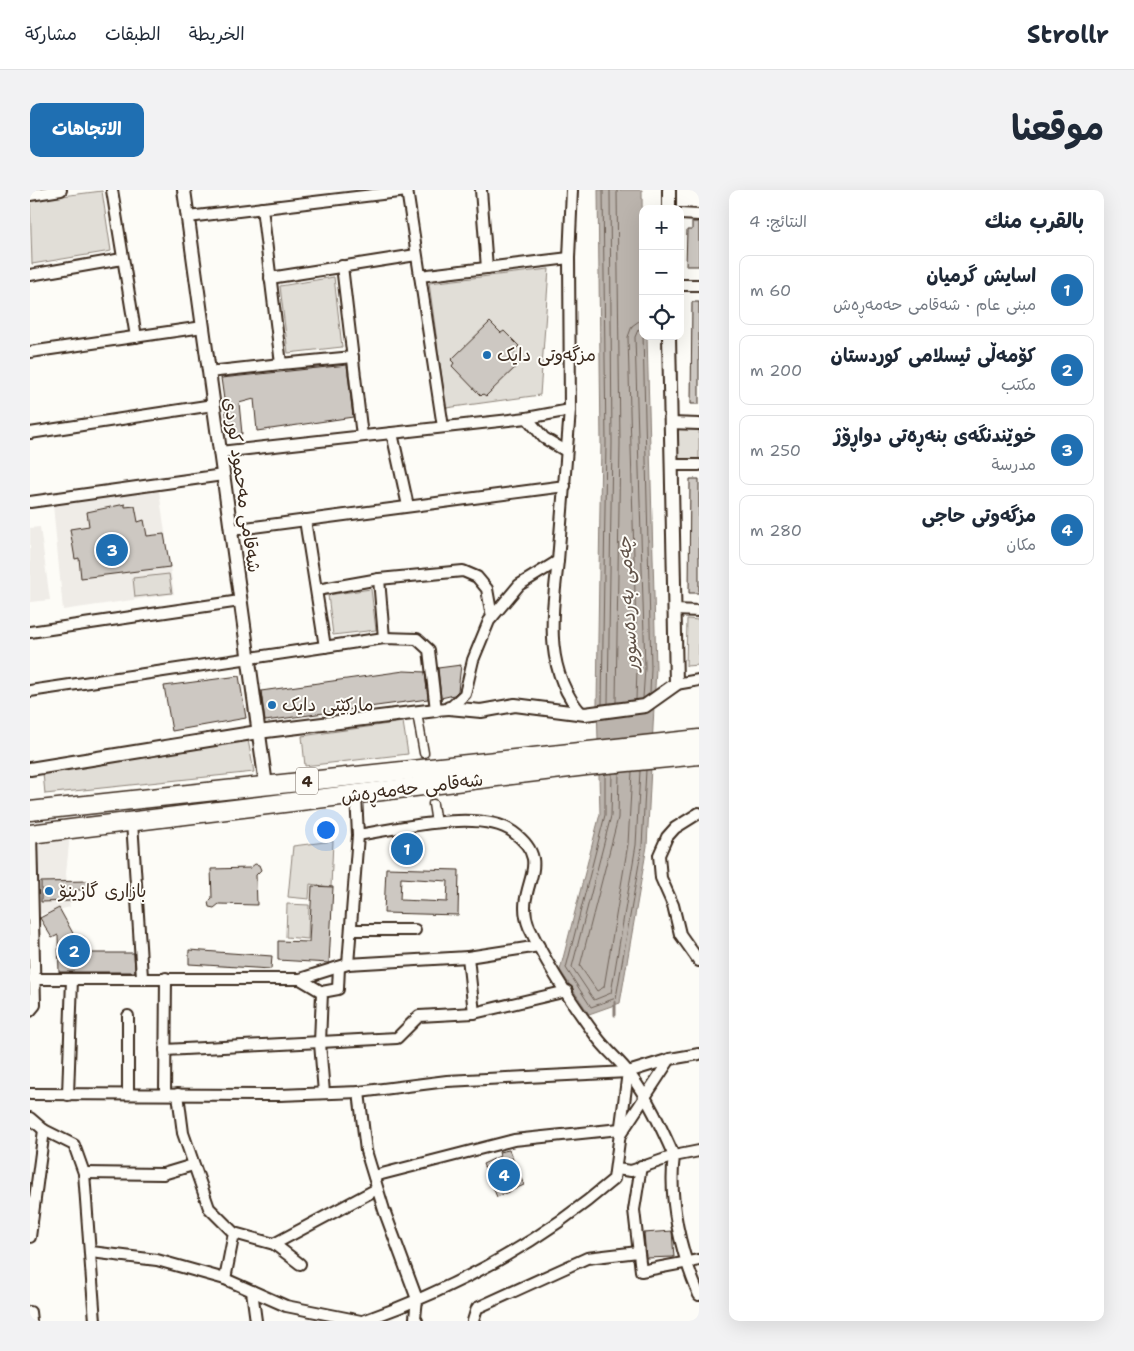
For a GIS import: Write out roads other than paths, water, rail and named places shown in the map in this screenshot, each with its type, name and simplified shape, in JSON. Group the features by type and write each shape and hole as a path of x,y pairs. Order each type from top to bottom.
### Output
{"highway":[{"name":"شەقامی حەمەڕەش","path":"30,811 266,785 483,770 697,748"},
{"name":"شەقامی حەمەڕەش","path":"31,833 356,795 483,770"}],"street":[{"path":"30,195 62,190"},
{"path":"112,190 136,336"},
{"name":"شەقامی مەحمود کوردی","path":"184,190 266,785"},
{"path":"188,217 407,190 444,427"},
{"path":"481,190 487,268"},
{"path":"572,190 569,258 570,410 565,486 552,617 556,669 573,704 582,714"},
{"path":"668,190 668,205"},
{"path":"262,208 281,364"},
{"path":"684,214 699,215"},
{"path":"270,278 416,255"},
{"path":"420,276 569,258"},
{"path":"30,275 122,259"},
{"path":"342,266 362,436"},
{"path":"684,285 699,285"},
{"path":"30,352 203,327"},
{"path":"669,340 676,684"},
{"path":"209,372 352,357"},
{"path":"30,433 213,404"},
{"path":"220,452 526,418 570,410"},
{"path":"526,418 544,438 566,451"},
{"path":"670,423 699,424"},
{"path":"392,433 408,506"},
{"path":"671,465 699,465"},
{"path":"30,502 223,475"},
{"path":"231,530 565,486"},
{"path":"305,520 325,647"},
{"path":"443,709 466,694 473,660 492,617 520,584 558,561"},
{"path":"317,590 380,579 463,571 477,577 487,589 492,617"},
{"path":"380,579 384,638"},
{"path":"30,632 240,601"},
{"path":"674,610 699,611"},
{"path":"30,691 248,660 384,638 417,639 429,650 443,709"},
{"path":"30,769 258,732 443,709 482,711 515,705 582,714 645,706 676,684 699,680"},
{"path":"417,713 424,753"},
{"path":"300,979 322,992 338,989 351,930 358,835 356,795"},
{"path":"433,804 436,823"},
{"path":"699,813 676,828 667,837 659,855 661,878 673,905 680,934 699,961"},
{"path":"358,835 436,823 481,820 500,824 512,831 531,849 534,860 533,874 526,892 524,912 539,946 597,1038 628,1072 645,1097 674,1156 672,1172 681,1241 686,1261 699,1295"},
{"path":"132,822 142,978"},
{"path":"30,1011 35,1005 30,874 31,833"},
{"path":"351,930 415,930"},
{"path":"33,979 300,979 343,966 468,957 539,946"},
{"path":"468,957 474,1013"},
{"path":"68,1095 72,978"},
{"path":"165,1094 166,978"},
{"path":"322,992 320,1043 324,1093"},
{"path":"165,1050 397,1038 419,1016 474,1013 567,992"},
{"path":"128,1016 128,1094"},
{"path":"30,1094 358,1092 447,1081 628,1072 670,1059 699,1054"},
{"path":"620,1132 670,1059"},
{"path":"91,1252 157,1260 225,1279 286,1306 362,1321 468,1278 503,1258 604,1188 614,1178 616,1169 628,1072"},
{"path":"358,1092 366,1151 377,1189 417,1299 415,1318 417,1321"},
{"path":"178,1094 183,1133 209,1208 234,1233 274,1244 300,1264"},
{"path":"30,1118 44,1130 74,1145 84,1173 95,1321"},
{"path":"30,1236 44,1130"},
{"path":"374,1176 514,1140 620,1132"},
{"path":"616,1169 632,1171 674,1156 699,1151"},
{"path":"84,1173 163,1174 193,1165"},
{"path":"642,1166 634,1210 641,1271 699,1260"},
{"path":"274,1244 377,1189"},
{"path":"225,1279 234,1233"},
{"path":"473,1321 477,1308 587,1258 638,1252"},
{"path":"252,1291 253,1320"},
{"path":"30,1312 31,1321"}],"water":[{"path":"598,190 642,190 642,205 639,205 639,340 647,340 656,668 647,846 620,1003 589,1014 560,970 600,814 597,703 601,443"}],"waterway":[{"name":"چەمی بەردەسوور","path":"615,1002 615,1015"}],"tunnel":[{"path":"429,785 433,804"}],"place":[{"name":"مزگەوتی دایک","path":"487,355"},
{"name":"خوێندنگەی بنەڕەتی دواڕۆژ","path":"112,550"},
{"name":"مارکێتی دایک","path":"272,705"},
{"name":"اسايش گرميان","path":"407,849"},
{"name":"بازاری گازینۆ","path":"49,891"},
{"name":"کۆمەڵی ئیسلامی کوردستان","path":"74,951"},
{"name":"مزگەوتی حاجی","path":"504,1175"}]}
